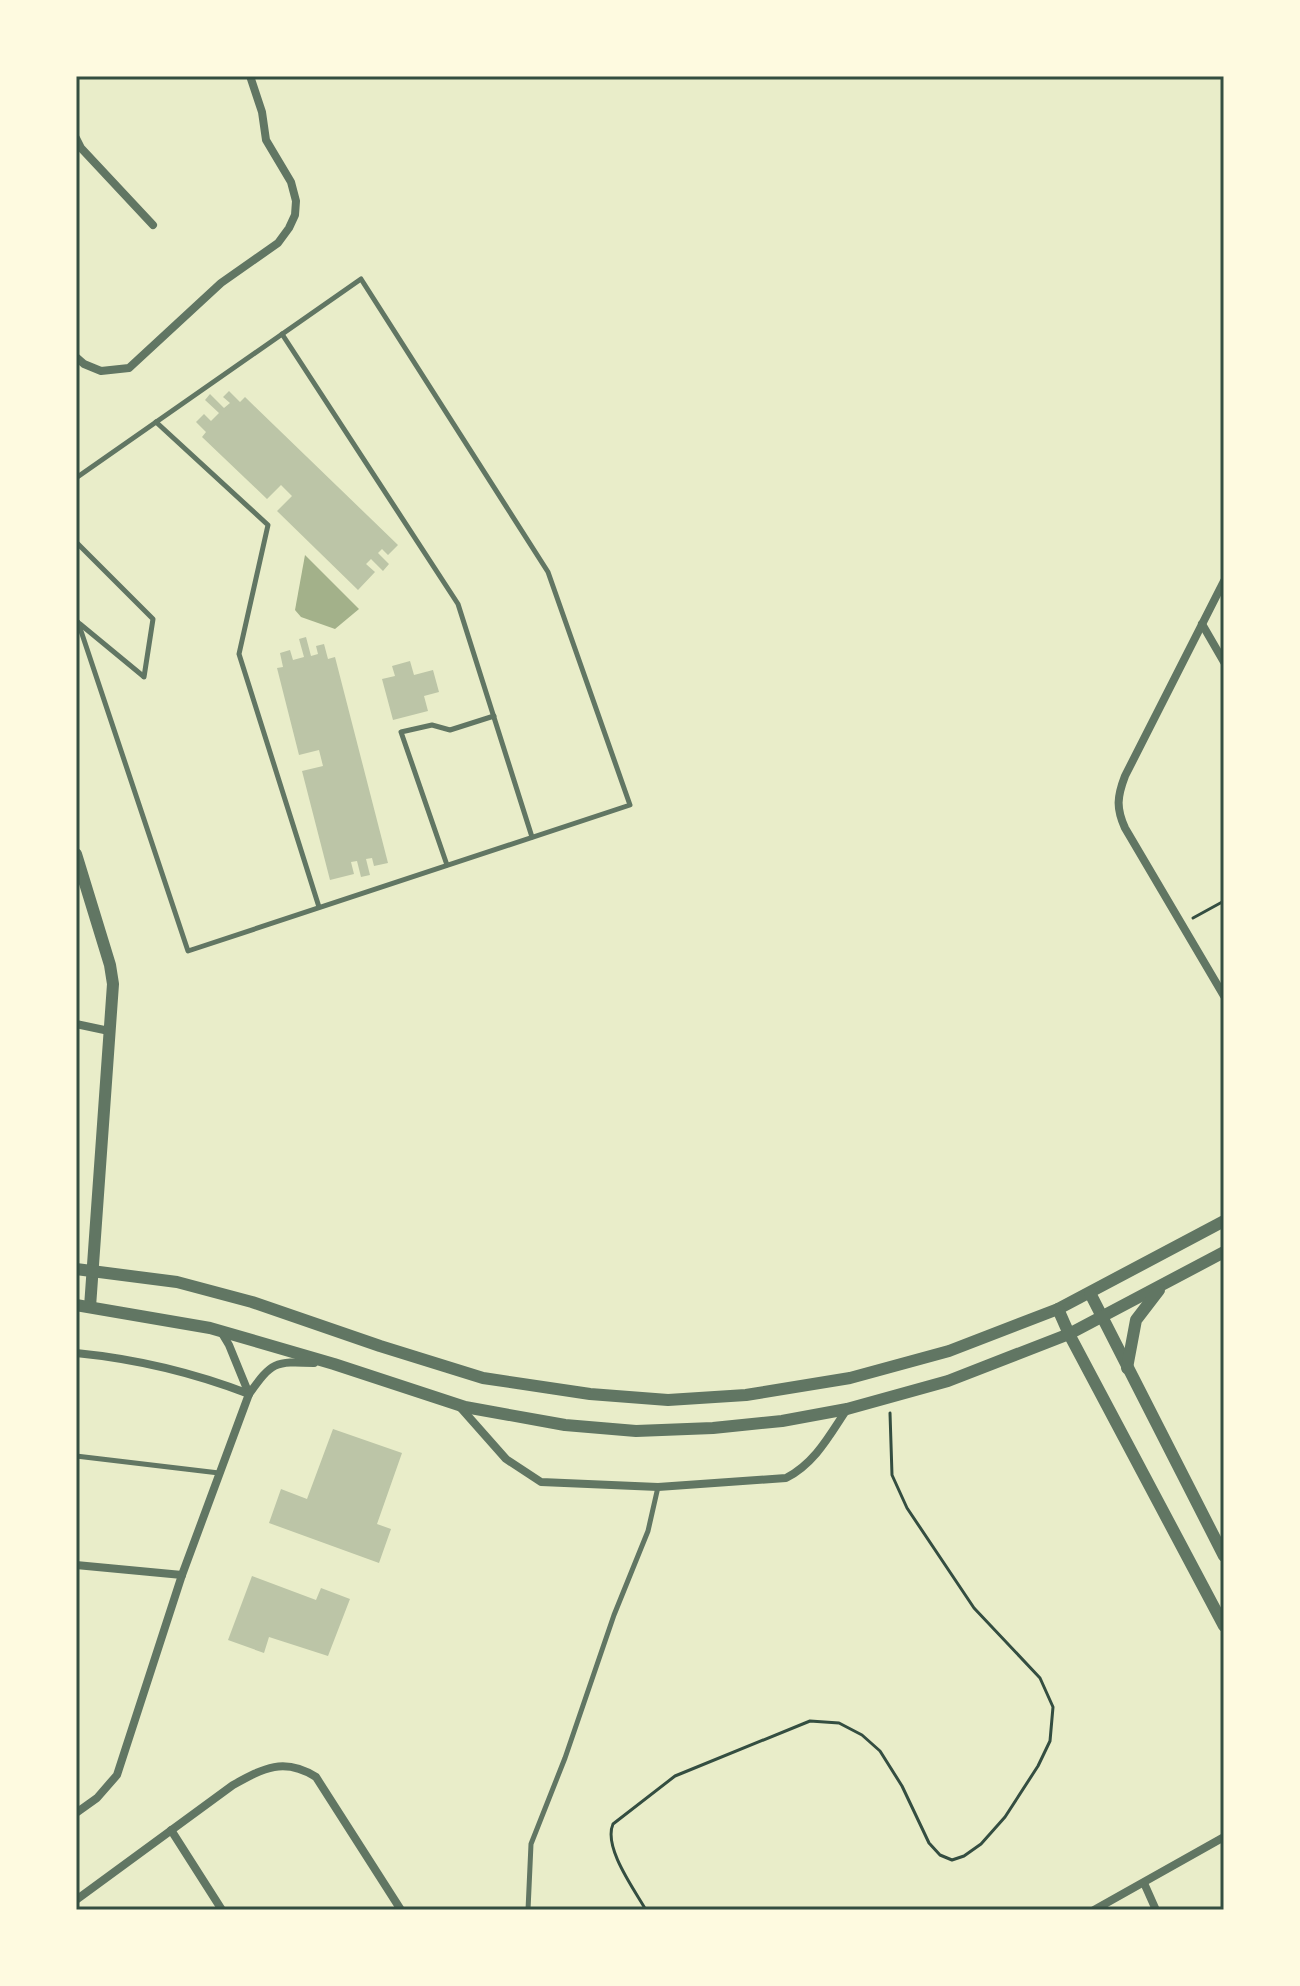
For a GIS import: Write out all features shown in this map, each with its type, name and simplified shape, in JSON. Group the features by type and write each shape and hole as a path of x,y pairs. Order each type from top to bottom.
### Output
{"street":[{"path":"76,357 101,371 129,368 221,283 278,243 289,228 295,215 296,201 291,182 266,140 262,112 250,76"},
{"path":"76,138 81,148 153,225"},
{"path":"1224,581 1125,776 1117,799 1118,812 1125,828 1224,996"},
{"path":"1202,624 1224,662"},
{"path":"76,854 113,984 92,1271 83,1306 220,1330 458,1404 565,1425 636,1431 713,1428 782,1421 847,1409 890,1399 985,1368 1102,1318 1224,1252"},
{"path":"76,1024 109,1031"},
{"path":"76,1269 177,1282 252,1302 483,1378 590,1394 668,1400 746,1395 850,1378 949,1351 1058,1309 1224,1221"},
{"path":"1127,1368 1136,1320 1164,1284"},
{"path":"1090,1293 1224,1556"},
{"path":"1058,1309 1224,1626"},
{"path":"220,1330 249,1394"},
{"path":"76,1353 159,1364 203,1376 249,1394"},
{"path":"76,1813 97,1798 117,1775 182,1575 249,1394 265,1371 282,1361 334,1364"},
{"path":"458,1404 506,1459 541,1482 658,1487 786,1478 803,1469 813,1458 847,1409"},
{"path":"76,1565 182,1575"},
{"path":"76,1900 233,1785 258,1771 281,1765 301,1768 316,1777 401,1910"},
{"path":"171,1830 222,1910"},
{"path":"1094,1910 1224,1837"},
{"path":"1144,1883 1156,1910"}],"lane":[{"path":"76,478 361,279 548,572 630,805 188,951 77,622"},
{"path":"282,334 458,604 532,837"},
{"path":"156,422 268,525 239,654 319,907"},
{"path":"76,542 153,619 144,677 77,622"},
{"path":"447,865 401,732 432,725 450,730 494,716"},
{"path":"76,1456 219,1473"},
{"path":"528,1910 531,1844 565,1758 614,1615 648,1531 658,1487"}],"path":[{"path":"1183,924 1224,901"},
{"path":"646,1910 612,1845 609,1833 613,1824 675,1776 810,1721 839,1723 862,1735 880,1751 902,1786 929,1843 940,1855 952,1860 981,1844 1005,1817 1038,1766 1050,1741 1053,1707 1040,1678 974,1608 907,1508 892,1475 889,1453 890,1399"}],"shaded area":[{"path":"305,555 359,609 335,629 301,617 295,610"}],"building":[{"path":"229,391 240,402 245,397 398,545 388,555 382,549 378,553 389,564 383,571 371,559 366,564 375,572 358,590 277,511 292,496 281,485 267,499 202,437 206,432 196,422 204,414 211,421 219,413 205,400 210,394 224,408 230,403 223,397"},
{"path":"306,637 311,656 318,654 316,646 324,644 328,659 335,657 388,863 374,866 372,858 366,859 370,875 361,877 357,861 351,862 354,874 330,880 302,771 323,766 319,750 299,755 277,668 283,667 280,653 290,650 293,660 304,657 299,639"},
{"path":"410,661 414,675 433,670 439,692 424,696 428,711 393,720 382,679 395,676 392,666"},
{"path":"333,1429 402,1453 377,1524 391,1529 379,1563 269,1523 281,1489 307,1499"},
{"path":"252,1576 316,1600 321,1588 350,1599 328,1656 269,1637 264,1653 228,1640"}]}
